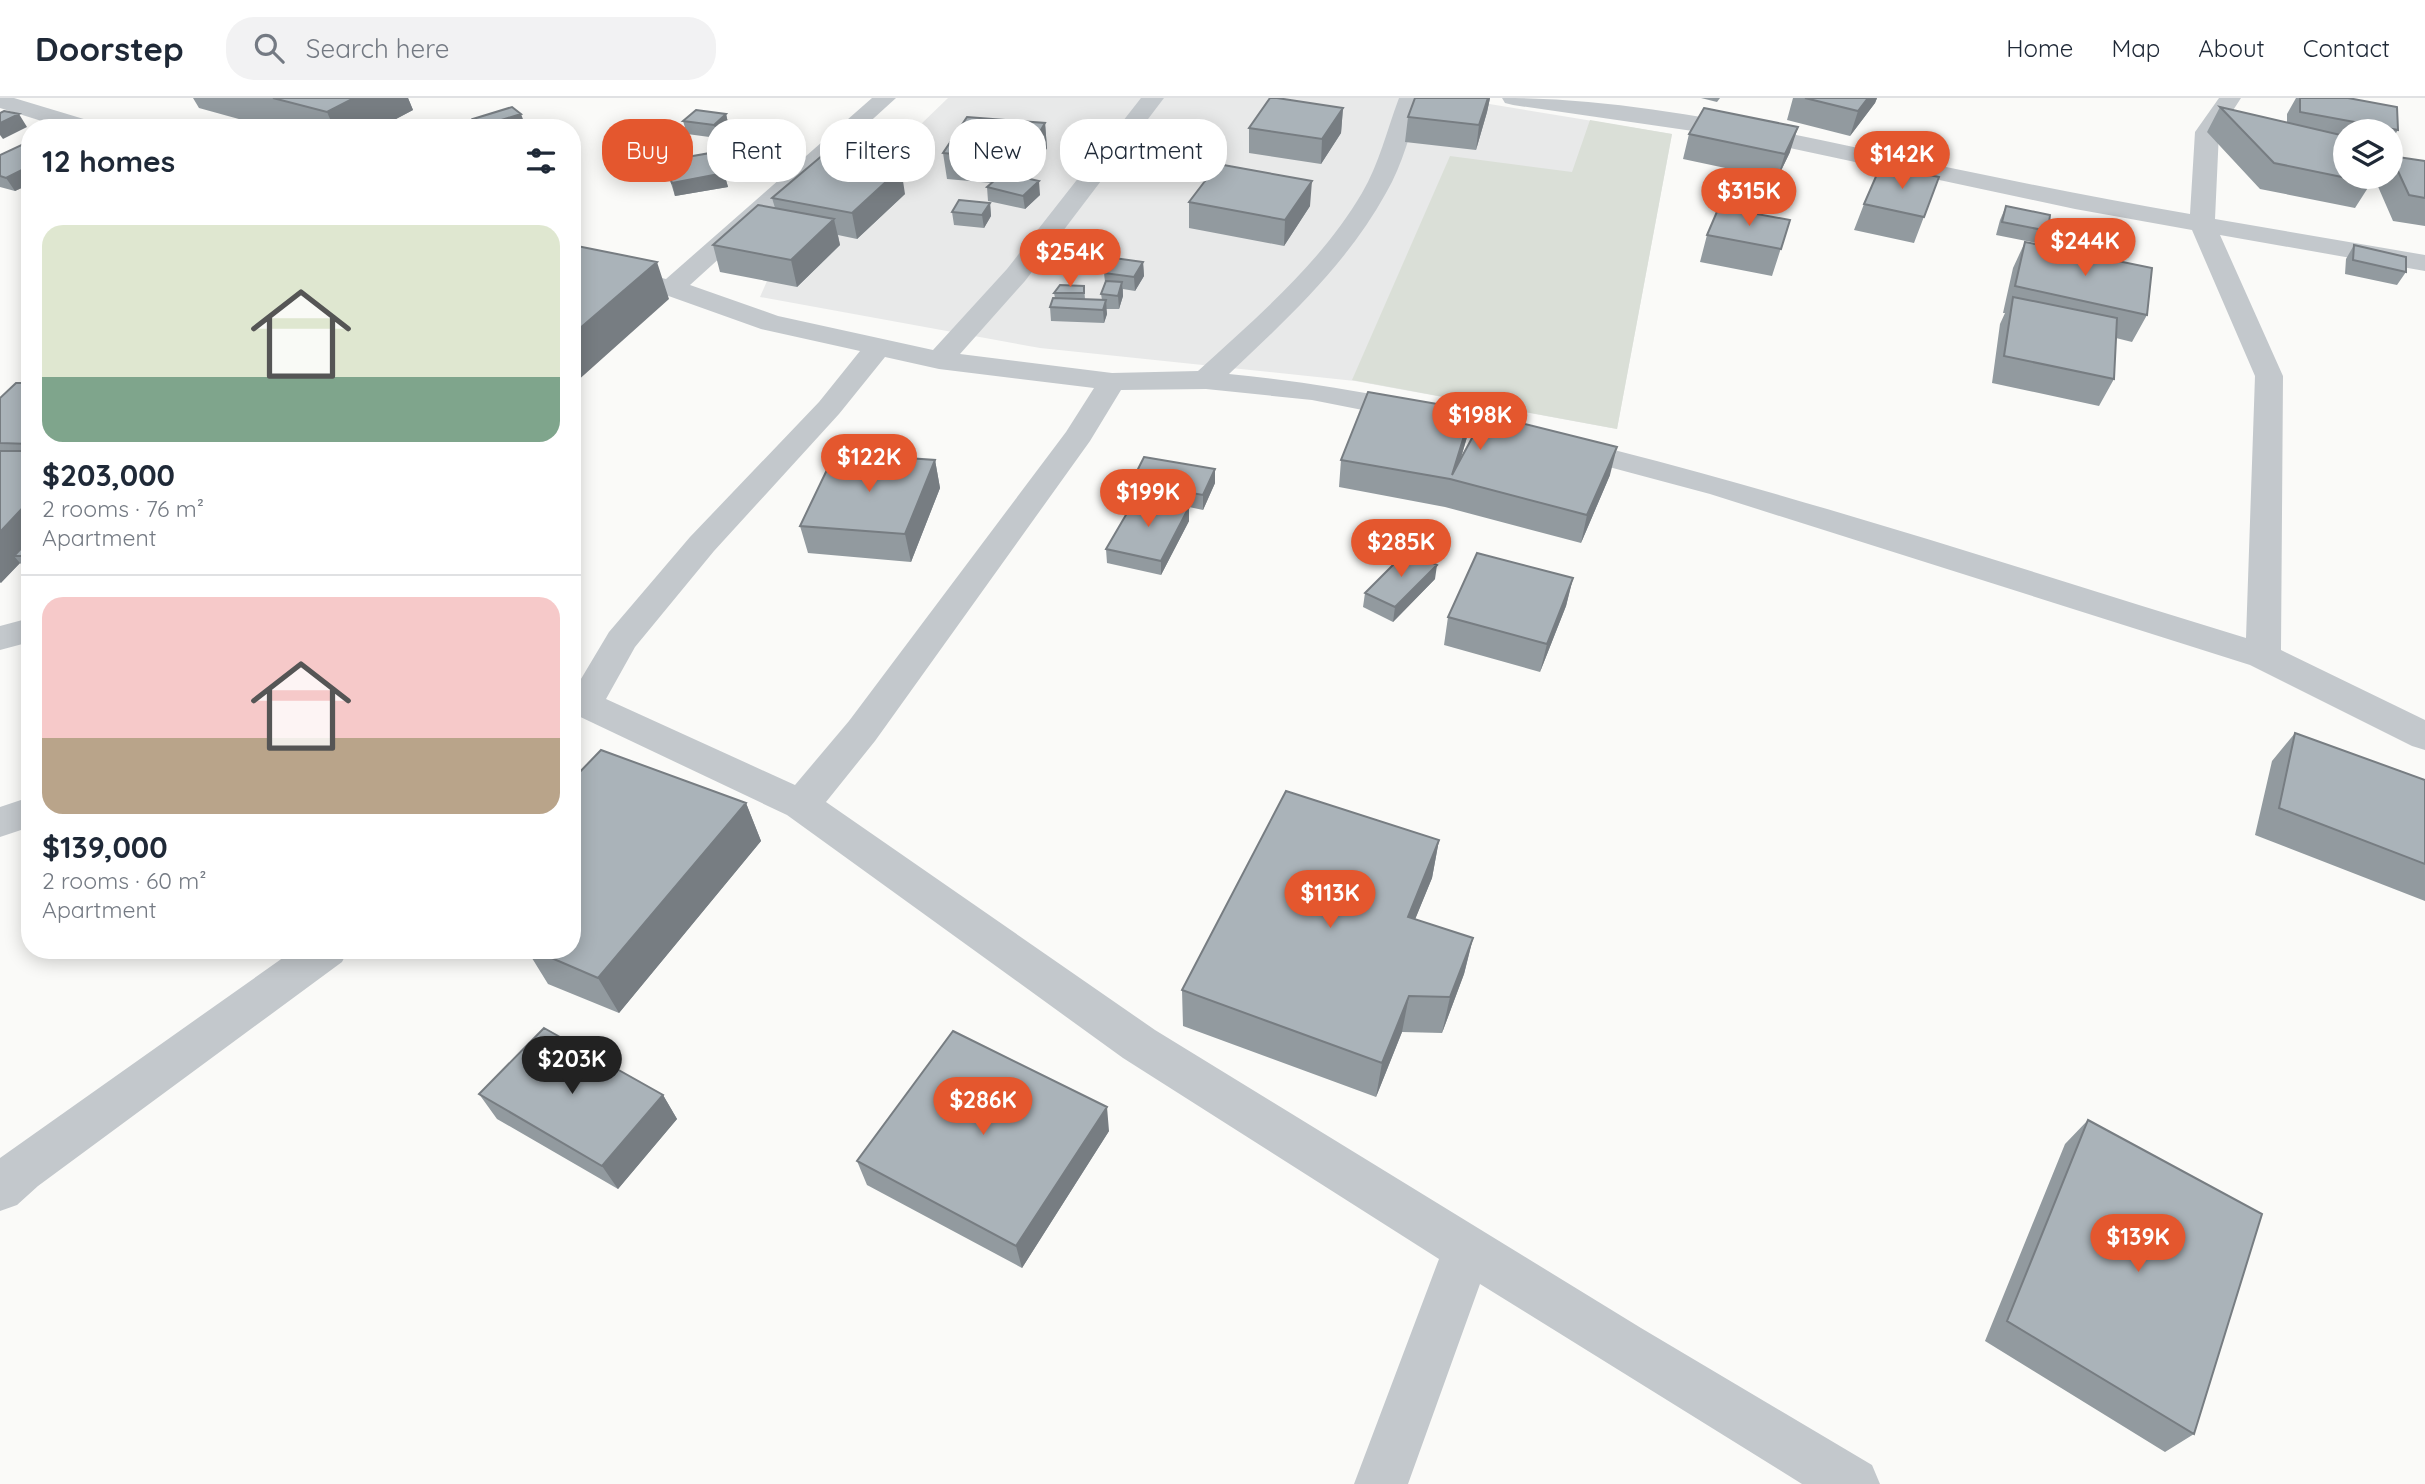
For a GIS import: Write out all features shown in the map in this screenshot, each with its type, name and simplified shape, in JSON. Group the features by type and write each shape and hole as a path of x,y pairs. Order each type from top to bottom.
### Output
{"street":[{"path":"671,288 885,98"},
{"path":"939,360 1016,275 1153,98"},
{"path":"1206,380 1265,325 1343,240 1375,192 1410,98"},
{"path":"1513,98 1617,105 2075,202 2425,264"},
{"path":"2230,98 2207,132 2202,224 2269,376 2263,656"},
{"path":"0,101 59,119"},
{"path":"581,267 671,288 771,323 876,349 939,360 1112,382 1206,380 1312,391 1492,427 1720,487 2263,656 2425,736"},
{"path":"581,703 621,640 702,544 829,408 876,349"},
{"path":"801,805 862,731 1007,534 1079,435 1112,382"},
{"path":"0,638 21,632"},
{"path":"581,711 801,805 1139,1044 1853,1484"},
{"path":"0,822 21,816"},
{"path":"0,1189 32,1162 314,959"},
{"path":"1381,1484 1468,1248"}],"shaded area":[{"path":"948,98 1453,98 1672,134 1617,429 1355,381 1040,348 760,297 773,267 861,182 935,182 935,119 926,119"},
{"path":"1590,120 1672,134 1617,429 1352,380 1450,156 1572,172"}],"building":[{"path":"273,98 354,98 327,112"},
{"path":"1270,98 1343,108 1322,139 1249,128"},
{"path":"1415,98 1488,98 1479,125 1408,117"},
{"path":"1805,98 1868,98 1858,111"},
{"path":"2300,98 2348,98 2397,107 2398,119 2338,119 2300,112"},
{"path":"512,107 521,114 505,119 473,119"},
{"path":"2220,107 2333,133 2333,175 2274,163"},
{"path":"1704,108 1798,127 1785,154 1689,134"},
{"path":"696,110 726,114 721,119 707,119 707,124 685,119"},
{"path":"4,111 19,114 0,123 0,113"},
{"path":"21,145 21,170 6,178 0,176 0,155"},
{"path":"707,154 707,176 693,179 693,156"},
{"path":"820,157 820,182 886,182 852,213 772,198 791,182 806,182 806,169"},
{"path":"2403,158 2425,161 2425,198 2409,195 2403,182"},
{"path":"1881,165 1939,177 1924,217 1864,204"},
{"path":"1227,166 1312,181 1285,220 1189,202 1204,182 1227,182"},
{"path":"993,182 1038,182 1023,196 987,187"},
{"path":"959,200 990,203 982,215 952,212"},
{"path":"758,205 834,219 791,260 713,245"},
{"path":"2006,206 2050,215 2048,231 2002,222"},
{"path":"1719,207 1790,220 1781,249 1707,235"},
{"path":"2025,242 2152,268 2147,315 2015,286"},
{"path":"2354,245 2406,257 2406,272 2353,260"},
{"path":"581,247 657,262 581,327"},
{"path":"1114,258 1143,262 1134,277 1104,273"},
{"path":"1106,281 1122,282 1118,296 1101,294"},
{"path":"1060,285 1084,286 1084,293 1054,293"},
{"path":"2013,297 2117,318 2114,379 2004,356"},
{"path":"1053,298 1106,300 1103,310 1050,307"},
{"path":"16,383 21,383 21,444 0,443 0,398"},
{"path":"1368,392 1472,410 1452,475 1485,414 1617,447 1587,515 1450,479 1341,460"},
{"path":"0,451 21,451 21,510 0,532"},
{"path":"835,453 935,460 905,534 800,526"},
{"path":"1144,457 1215,469 1203,495 1131,483"},
{"path":"1137,496 1189,507 1161,561 1106,549"},
{"path":"1407,551 1437,565 1395,607 1365,593"},
{"path":"1477,553 1573,578 1547,644 1448,617"},
{"path":"2295,733 2425,780 2425,864 2279,808"},
{"path":"601,750 746,803 598,978 554,959 581,959 581,771"},
{"path":"1286,791 1439,840 1408,917 1473,938 1450,997 1409,996 1382,1063 1182,990"},
{"path":"544,1028 663,1095 602,1166 479,1094"},
{"path":"953,1031 1107,1107 1016,1246 857,1161"},
{"path":"2088,1120 2262,1214 2194,1434 2007,1321"}]}
